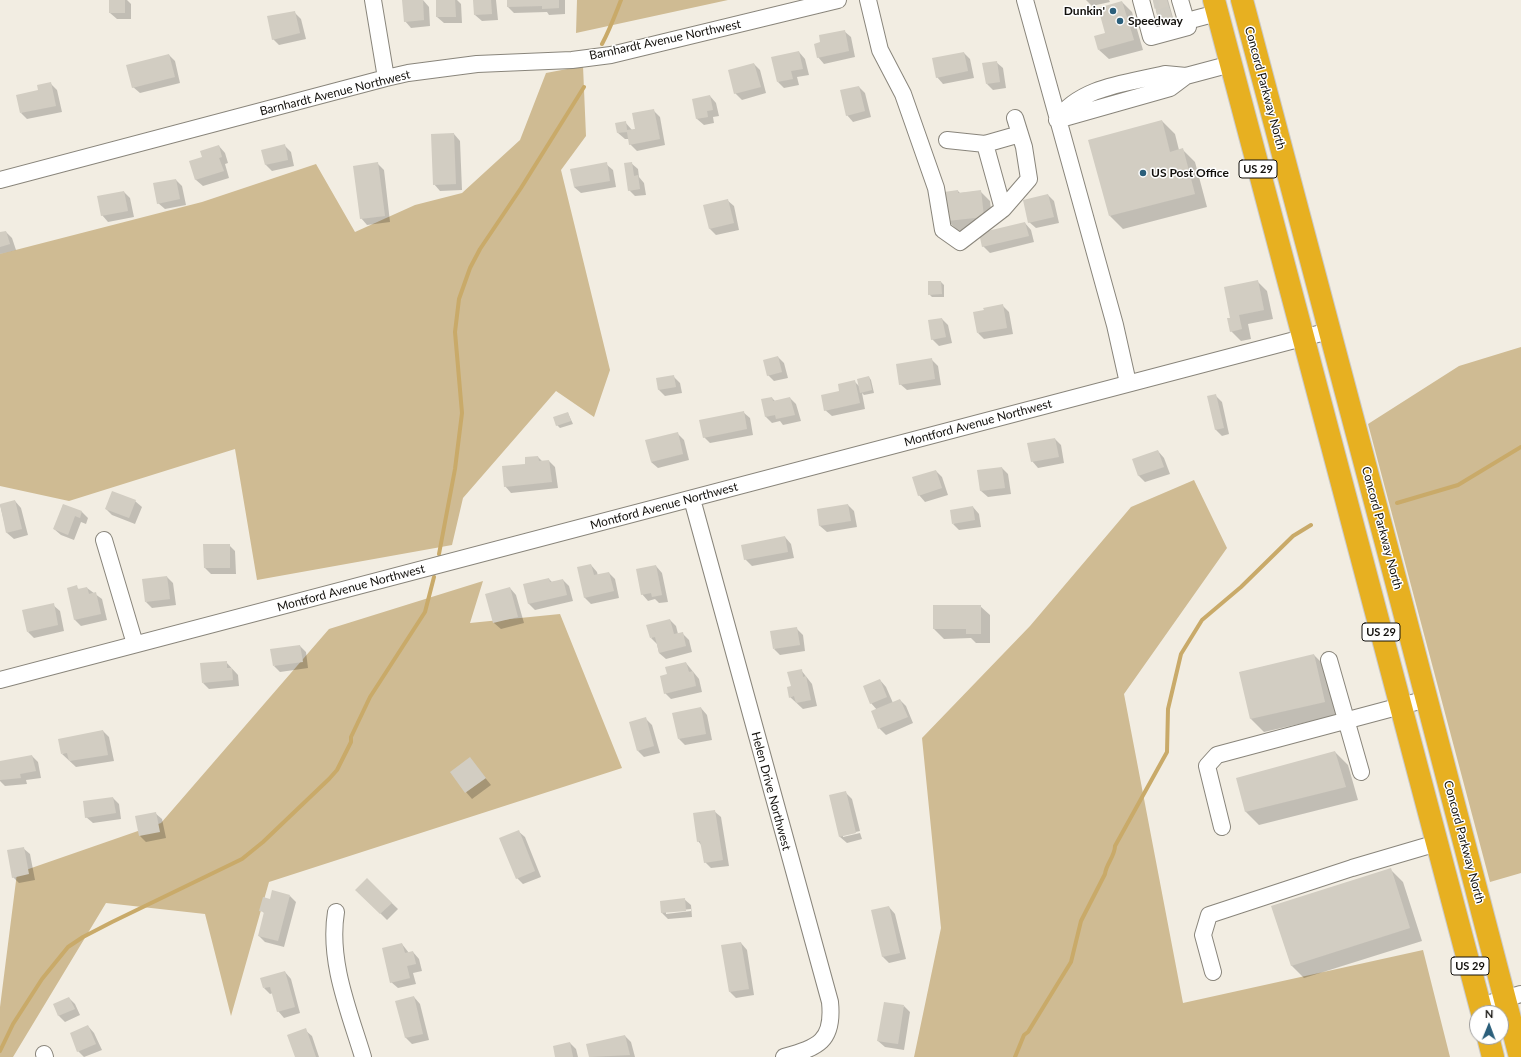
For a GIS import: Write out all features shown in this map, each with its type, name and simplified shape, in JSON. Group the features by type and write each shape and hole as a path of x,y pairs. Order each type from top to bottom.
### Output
{"highway":[{"name":"Concord Parkway North","path":"1242,0 1427,699 1513,997 1520,1057"},
{"name":"US 29","path":"1216,7 1302,337 1480,1005"},
{"path":"1490,1045 1493,1057"}],"street":[{"path":"372,0 386,78"},
{"name":"Barnhardt Avenue Northwest","path":"0,180 408,73 477,64 572,60 612,55 838,0"},
{"path":"868,0 880,50 903,94 936,188 943,230 960,242 1002,209 1028,179 1020,134 1015,118"},
{"path":"1025,0 1113,319 1128,383"},
{"path":"1145,2 1171,14 1216,7"},
{"path":"1057,120 1170,88 1186,76 1231,64"},
{"path":"947,140 985,144 1020,134"},
{"path":"985,144 1002,209"},
{"name":"Montford Avenue Northwest","path":"0,680 1329,331"},
{"name":"Helen Drive Northwest","path":"692,499 830,1002 831,1014 829,1029 825,1037 810,1049 784,1057"},
{"path":"104,540 135,644"},
{"path":"1329,660 1361,772"},
{"path":"1222,828 1207,766 1216,755 1427,699"},
{"path":"1213,972 1203,935 1209,915 1352,868 1437,843"},
{"path":"336,912 334,941 338,967 363,1057"},
{"path":"1492,1005 1513,997"}],"shaded area":[{"path":"577,0 728,0 576,33"},
{"path":"583,66 586,136 561,170 610,370 594,417 556,391 463,498 452,545 257,580 235,449 69,501 0,486 0,254 202,202 316,164 355,232 415,205 462,193 520,140 546,73"},
{"path":"1521,347 1521,873 1490,882 1368,424 1459,366"},
{"path":"1194,480 1227,548 1124,694 1183,1003 1423,950 1450,1057 914,1057 941,928 922,738 1030,626 1131,507"},
{"path":"483,581 470,623 560,614 622,768 269,882 231,1016 205,914 106,903 13,1057 0,1057 0,1007 17,873 161,823 329,629"}],"building":[{"path":"109,0 125,0 125,13 109,13"},
{"path":"402,0 423,0 424,20 404,22"},
{"path":"436,0 455,0 456,17 436,17"},
{"path":"473,0 491,0 492,14 474,15"},
{"path":"507,0 559,0 559,8 542,9 542,6 507,7"},
{"path":"1153,0 1167,0 1175,29 1162,32"},
{"path":"1122,1 1134,40 1098,50 1094,36 1105,33 1098,8"},
{"path":"295,11 300,33 272,40 267,16"},
{"path":"845,30 849,51 817,58 814,44 820,42 819,35"},
{"path":"799,51 803,69 791,71 793,79 777,82 771,57"},
{"path":"964,52 968,71 936,78 932,58"},
{"path":"169,54 175,77 132,88 126,65"},
{"path":"997,61 1000,82 986,84 982,63"},
{"path":"754,63 761,87 734,94 728,70"},
{"path":"51,82 56,106 20,113 16,95 38,90 37,85"},
{"path":"859,86 865,111 846,116 840,90"},
{"path":"710,95 713,110 707,111 708,117 696,119 692,99"},
{"path":"654,109 660,139 629,145 627,132 617,133 615,123 626,121 627,130 635,129 632,113"},
{"name":"US Post Office","path":"1162,120 1170,152 1183,148 1195,194 1109,216 1088,140"},
{"path":"454,133 456,184 433,185 431,134"},
{"path":"285,144 288,160 265,165 261,150"},
{"path":"219,145 222,157 219,158 224,171 195,180 189,161 202,157 200,151"},
{"path":"378,162 385,216 360,219 353,166"},
{"path":"607,162 610,181 574,187 570,169"},
{"path":"632,162 634,176 638,175 640,189 628,191 624,163"},
{"path":"176,179 180,199 157,204 153,183"},
{"path":"958,190 958,193 981,190 984,217 947,221 944,192"},
{"path":"124,191 128,211 101,216 97,196"},
{"path":"1048,194 1054,217 1028,223 1023,200"},
{"path":"728,199 734,223 709,229 703,205"},
{"path":"1025,222 1029,236 982,247 979,233"},
{"path":"6,231 10,244 0,247 0,232"},
{"path":"1258,280 1264,310 1239,315 1242,329 1230,332 1227,318 1230,318 1224,287"},
{"path":"928,281 941,281 942,294 928,295"},
{"path":"1003,304 1007,328 977,333 973,312 984,310 983,308"},
{"path":"942,318 946,337 931,340 928,320"},
{"path":"778,356 782,372 767,376 763,360"},
{"path":"932,358 935,379 899,385 896,364"},
{"path":"674,375 676,387 658,390 656,378"},
{"path":"869,376 872,390 860,393 857,379"},
{"path":"855,380 860,403 824,411 821,395 839,391 838,384"},
{"path":"1216,394 1224,428 1215,430 1207,396"},
{"path":"772,397 773,401 790,397 795,415 776,419 775,415 765,417 761,399"},
{"path":"744,411 747,429 703,438 699,420"},
{"path":"568,412 571,421 556,426 553,417"},
{"path":"678,432 683,454 651,462 645,440"},
{"path":"1055,438 1059,457 1031,462 1027,443"},
{"path":"1158,450 1164,467 1138,476 1132,459"},
{"path":"538,456 539,461 549,460 552,482 504,487 502,466 525,464 525,457"},
{"path":"1002,467 1005,488 980,491 977,470"},
{"path":"936,470 942,488 918,496 912,477"},
{"path":"112,491 136,500 129,518 105,509"},
{"path":"15,500 22,529 6,533 0,504"},
{"path":"63,504 82,511 80,518 75,516 68,535 53,529"},
{"path":"848,504 851,521 819,526 817,509"},
{"path":"973,506 975,520 952,524 950,510"},
{"path":"785,536 788,552 744,560 741,545"},
{"path":"203,544 230,544 230,568 204,568"},
{"path":"591,564 594,575 609,572 614,591 584,598 577,567"},
{"path":"656,565 662,595 652,597 651,593 641,595 636,569"},
{"path":"167,576 170,599 145,602 142,579"},
{"path":"549,578 550,582 563,579 567,595 528,604 523,584"},
{"path":"77,585 78,589 87,587 89,594 96,592 101,614 74,620 67,588"},
{"path":"510,587 518,617 493,623 485,594"},
{"path":"54,603 58,625 27,632 22,610"},
{"path":"933,605 981,605 981,634 966,634 966,629 933,629"},
{"path":"670,619 674,634 683,632 686,646 659,653 655,637 650,638 646,625"},
{"path":"797,627 800,645 773,649 770,631"},
{"path":"300,645 303,662 273,666 270,649"},
{"path":"1314,654 1325,702 1250,719 1239,672"},
{"path":"227,661 227,668 232,668 233,680 202,683 200,663"},
{"path":"686,662 689,672 693,671 696,686 664,694 660,676 667,674 665,667"},
{"path":"802,669 803,677 806,676 811,700 796,703 794,696 789,698 787,687 791,686 787,672"},
{"path":"880,679 887,697 870,704 863,686"},
{"path":"900,699 908,717 878,729 871,711"},
{"path":"701,707 706,734 678,739 672,713"},
{"path":"646,717 654,746 637,751 629,722"},
{"path":"103,730 108,755 69,761 67,753 61,754 58,739"},
{"path":"1335,751 1346,787 1245,812 1236,778"},
{"path":"32,755 36,771 20,774 21,778 0,780 0,761"},
{"path":"470,757 486,778 465,793 450,772"},
{"path":"846,791 856,833 839,837 829,795"},
{"path":"113,797 116,813 85,818 83,801"},
{"path":"715,810 723,860 704,863 700,841 697,842 693,813"},
{"path":"156,812 160,832 139,836 135,816"},
{"path":"519,830 535,871 516,879 499,838"},
{"path":"24,847 29,874 12,878 7,850"},
{"path":"1391,868 1410,928 1291,966 1271,906"},
{"path":"367,878 392,903 380,914 355,890"},
{"path":"272,890 290,895 278,941 258,936 264,912 259,911 263,897 270,899"},
{"path":"685,898 686,911 661,913 660,901"},
{"path":"889,906 900,953 882,957 871,910"},
{"path":"741,942 749,989 729,992 721,945"},
{"path":"402,943 405,953 413,951 416,964 407,966 410,978 390,983 382,948"},
{"path":"285,971 295,1007 277,1012 270,987 263,988 260,978"},
{"path":"414,996 423,1034 405,1038 395,1001"},
{"path":"69,997 75,1009 58,1016 53,1004"},
{"path":"884,1002 904,1005 898,1044 877,1041"},
{"path":"88,1025 96,1044 77,1052 70,1033"},
{"path":"306,1028 316,1057 295,1057 287,1035"},
{"path":"625,1035 630,1055 589,1057 586,1044"},
{"path":"570,1042 573,1057 555,1057 553,1046"}],"waterway":[{"path":"602,44 621,0"},
{"path":"439,554 455,469 462,413 455,332 459,299 470,268 480,249 521,188 584,87"},
{"path":"1397,503 1458,485 1521,447"},
{"path":"1015,1057 1024,1035 1028,1032 1071,962 1081,921 1105,874 1114,853 1115,846 1167,752 1168,709 1181,654 1202,620 1241,587 1293,536 1311,525"},
{"path":"0,1051 13,1024 42,979 68,947 83,937 112,922 242,859 263,842 329,779 337,770 351,742 351,737 370,697 425,612 434,577"}],"tunnel":[{"path":"1153,1 1158,0"},
{"path":"1158,18 1171,14"}],"place":[{"name":"Dunkin'","path":"1113,11"},
{"name":"Speedway","path":"1120,21"},
{"name":"US Post Office","path":"1143,173"}]}
